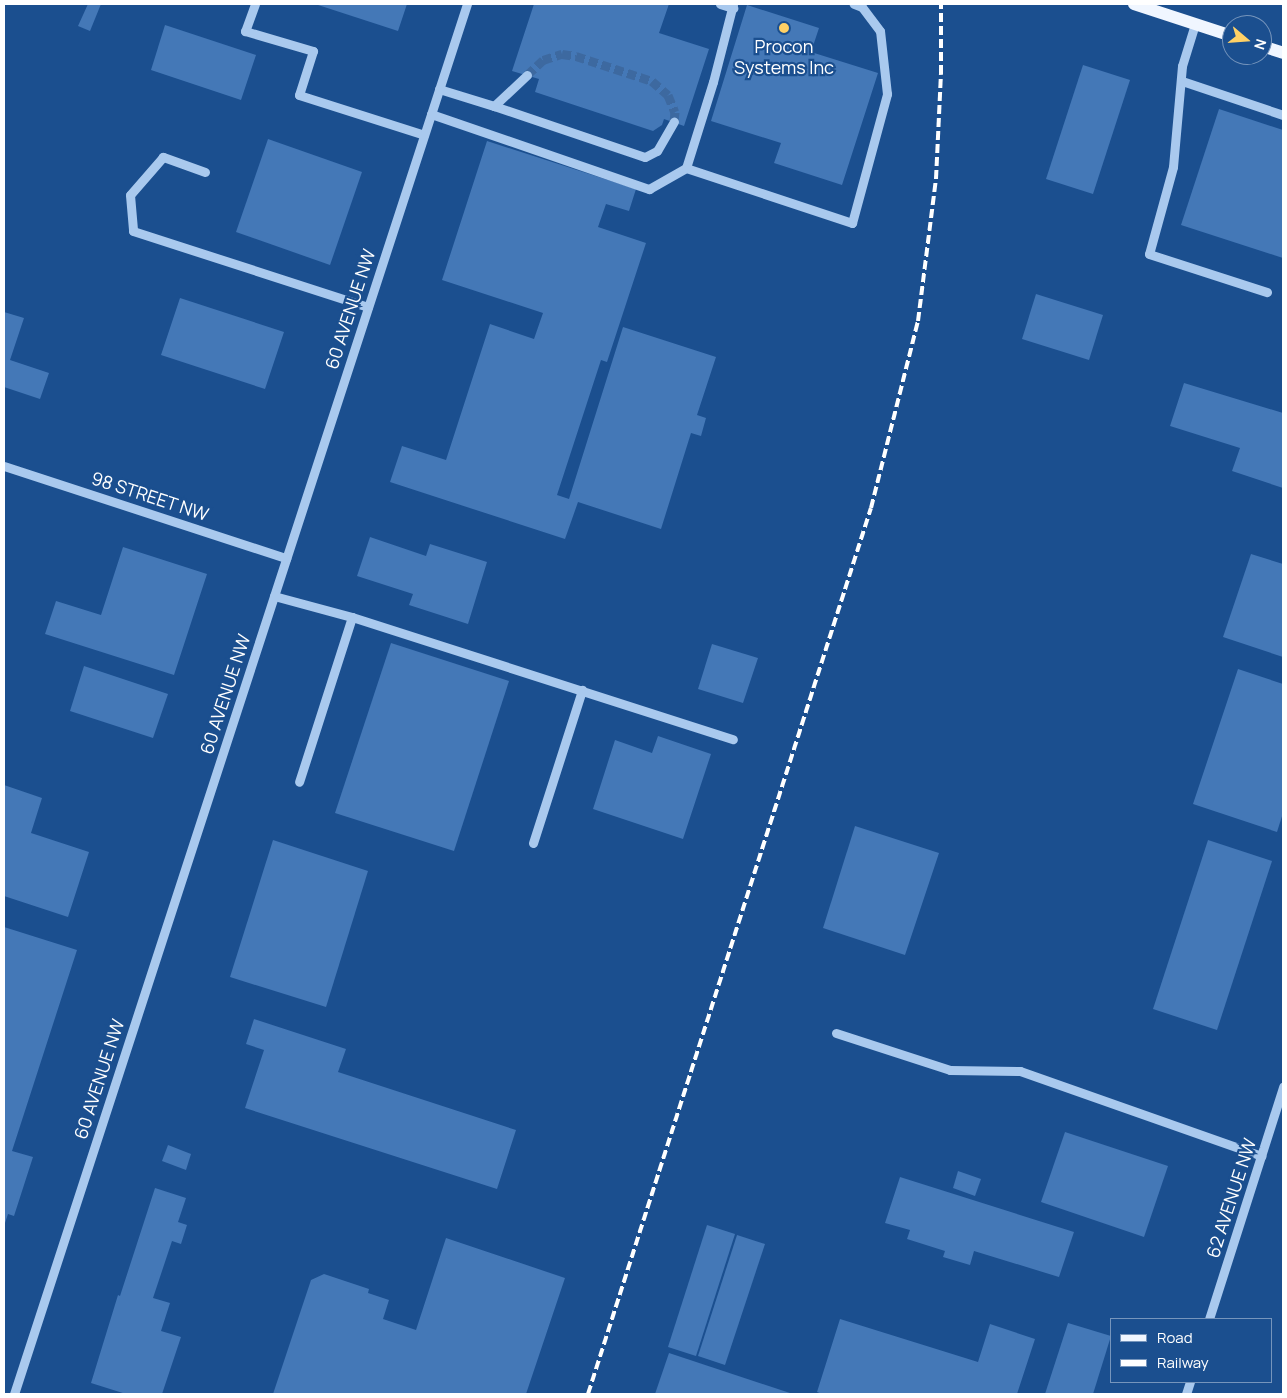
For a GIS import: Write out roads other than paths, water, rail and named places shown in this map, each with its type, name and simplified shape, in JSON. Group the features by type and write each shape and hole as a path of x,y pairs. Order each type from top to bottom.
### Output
{"main road":[{"path":"1134,4 1222,33"}],"street":[{"path":"255,4 245,31 314,51 299,95 424,136"},
{"name":"60 AVENUE NW","path":"14,1394 467,4"},
{"path":"431,114 649,189 686,168 733,6 720,4"},
{"path":"686,168 852,223 887,94 880,31 862,6 854,4"},
{"path":"1195,24 1182,66 1173,167 1149,254 1266,292"},
{"path":"494,106 527,75"},
{"path":"1182,81 1283,115"},
{"path":"439,89 645,157 657,151 674,122"},
{"path":"206,172 163,157 130,195 132,231 368,307"},
{"name":"98 STREET NW","path":"4,466 286,558"},
{"path":"274,596 352,616 733,739"},
{"path":"299,782 352,616"},
{"path":"533,843 582,690"},
{"path":"836,1033 950,1070 1020,1071 1261,1156"},
{"name":"62 AVENUE NW","path":"1209,1318 1283,1087"}],"tunnel":[{"path":"527,75 543,60 562,54 576,56 652,81 668,95 675,112 674,122"}],"railway":[{"path":"588,1394 871,508 918,321 936,179 941,74 941,4"}],"place":[{"name":"Procon Systems Inc","path":"784,28"}]}
